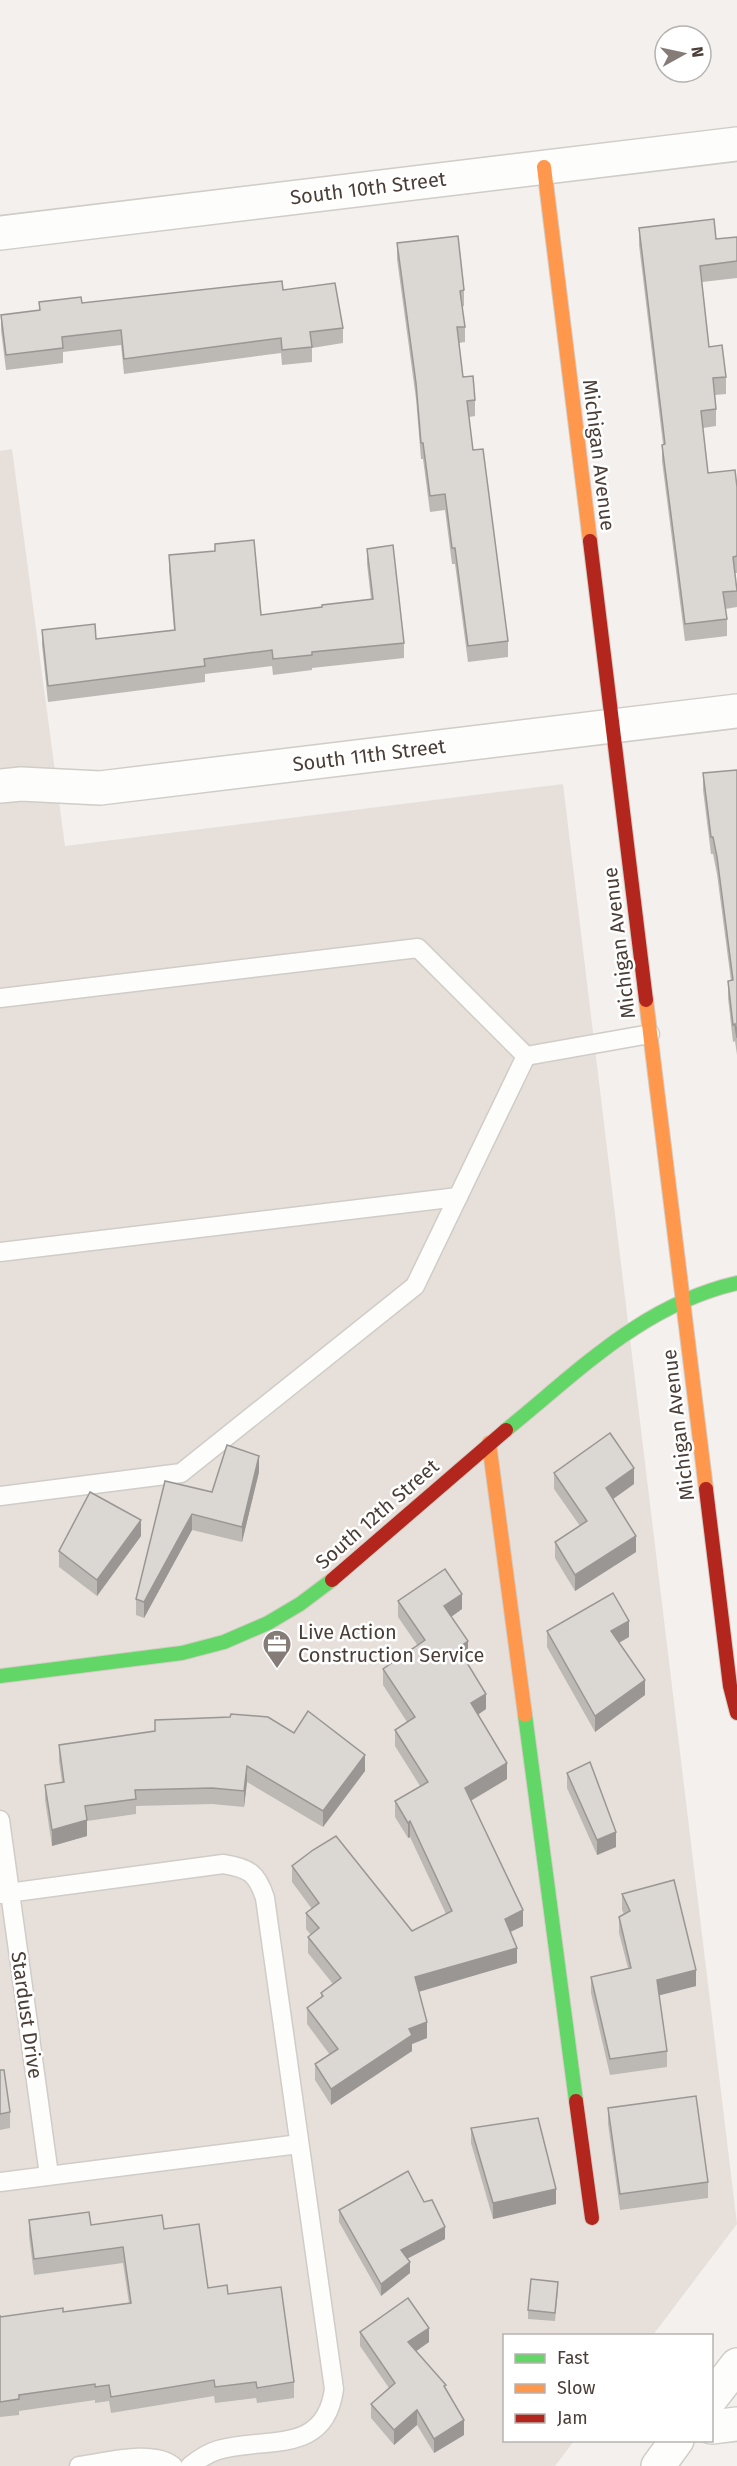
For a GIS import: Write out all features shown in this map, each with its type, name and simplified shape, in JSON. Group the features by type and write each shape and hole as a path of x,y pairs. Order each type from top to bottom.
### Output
{"street":[{"name":"South 10th Street","path":"0,233 737,144"},
{"name":"Michigan Avenue","path":"544,167 730,1686 737,1713"},
{"name":"South 11th Street","path":"0,786 21,784 100,788 737,711"},
{"name":"South 12th Street","path":"0,1676 139,1660 193,1650 224,1642 268,1623 300,1604 347,1568 489,1443 632,1328 656,1311 683,1298 737,1283"},
{"path":"489,1443 592,2218"},
{"path":"713,2395 737,2366"},
{"path":"713,2427 737,2424"},
{"path":"658,2466 676,2442"}],"lane":[{"path":"0,998 418,948 526,1056"},
{"path":"526,1056 650,1034"},
{"path":"0,1496 181,1473 415,1286 526,1056"},
{"path":"0,1252 458,1197"},
{"name":"Stardust Drive","path":"0,1820 5,1893 49,2175"},
{"path":"5,1893 223,1864 239,1866 252,1873 260,1884 265,1898 334,2389 331,2407 324,2421 311,2432 297,2438 219,2450 204,2456 190,2466"},
{"path":"0,2182 299,2144"},
{"path":"79,2466 151,2456 173,2466"}],"shaded area":[{"path":"12,449 65,846 563,784 737,2224 654,2334 503,2334 503,2442 573,2442 555,2466 0,2466 0,451"}],"building":[{"path":"714,219 716,239 737,237 737,261 700,266 709,347 722,345 726,377 713,378 716,409 701,411 708,473 735,470 737,556 733,557 737,591 723,592 727,619 685,624 662,445 665,444 639,228"},
{"path":"458,236 464,290 460,291 465,327 457,327 463,377 473,376 475,400 467,401 473,450 483,449 508,641 468,646 455,548 452,548 445,494 430,496 423,443 421,443 416,383 397,243"},
{"path":"282,281 283,290 335,283 343,328 310,332 312,347 282,350 281,338 124,359 121,330 62,337 63,348 6,355 1,315 40,310 39,302 81,297 82,303"},
{"path":"254,540 261,615 373,599 367,549 393,545 404,643 312,652 312,655 273,659 272,650 204,659 205,666 48,686 42,630 95,624 96,639 175,630 169,555 215,551 215,544"},
{"path":"737,770 737,1038 735,1024 733,1025 728,981 733,980 717,857 713,837 711,837 703,773"},
{"path":"610,1433 634,1468 606,1488 636,1536 575,1575 555,1542 587,1521 554,1473"},
{"path":"227,1445 259,1456 242,1527 192,1514 144,1602 136,1599 165,1481 212,1492"},
{"path":"90,1492 141,1520 97,1580 59,1551"},
{"path":"445,1569 462,1594 444,1606 468,1641 458,1648 486,1694 471,1703 507,1763 465,1788 523,1910 505,1919 517,1948 415,1977 427,2022 409,2029 412,2035 331,2089 315,2064 338,2049 307,2008 323,1996 321,1993 341,1978 308,1937 319,1928 306,1913 319,1903 292,1866 336,1836 412,1931 452,1911 410,1821 408,1823 395,1801 428,1782 395,1730 415,1717 383,1669 425,1640 398,1601"},
{"path":"613,1593 629,1621 611,1631 645,1680 595,1716 547,1631"},
{"path":"308,1711 365,1755 323,1811 247,1766 244,1791 212,1788 135,1790 136,1799 85,1806 87,1820 52,1830 45,1785 64,1782 59,1745 155,1731 155,1720 230,1717 231,1714 268,1717 294,1733"},
{"path":"590,1762 616,1832 597,1840 567,1773"},
{"path":"674,1880 696,1970 657,1980 667,2051 610,2059 591,1977 631,1968 619,1917 630,1911 622,1894"},
{"path":"0,2070 4,2070 10,2112 0,2114"},
{"path":"696,2096 708,2182 620,2194 608,2108"},
{"path":"538,2118 556,2189 493,2203 471,2128"},
{"path":"408,2171 424,2202 432,2200 445,2227 401,2250 410,2262 381,2284 339,2210"},
{"path":"89,2212 91,2225 162,2215 164,2229 199,2224 208,2288 227,2285 228,2294 281,2287 294,2382 257,2388 256,2382 215,2387 214,2380 111,2397 109,2385 95,2387 95,2384 19,2395 19,2399 0,2402 0,2317 63,2308 63,2312 131,2303 123,2247 34,2259 29,2220"},
{"path":"531,2279 558,2282 555,2313 528,2310"},
{"path":"408,2298 429,2328 408,2342 446,2385 444,2386 464,2420 434,2439 417,2410 394,2430 371,2404 395,2383 360,2332"}],"traffic: fast":[{"path":"506,1430 586,1363 641,1324 703,1293 737,1283"},
{"path":"0,1676 182,1653 224,1642 268,1623 300,1604 332,1580"},
{"path":"525,1715 576,2101"}],"traffic: slow":[{"path":"544,167 590,541"},
{"path":"646,1000 706,1489"},
{"path":"489,1443 525,1715"}],"traffic: jam":[{"path":"590,541 646,1000"},
{"path":"332,1580 506,1430"},
{"path":"706,1489 730,1686 737,1713"},
{"path":"576,2101 592,2218"}],"place":[{"name":"Live Action Construction Service","path":"277,1670"}]}
